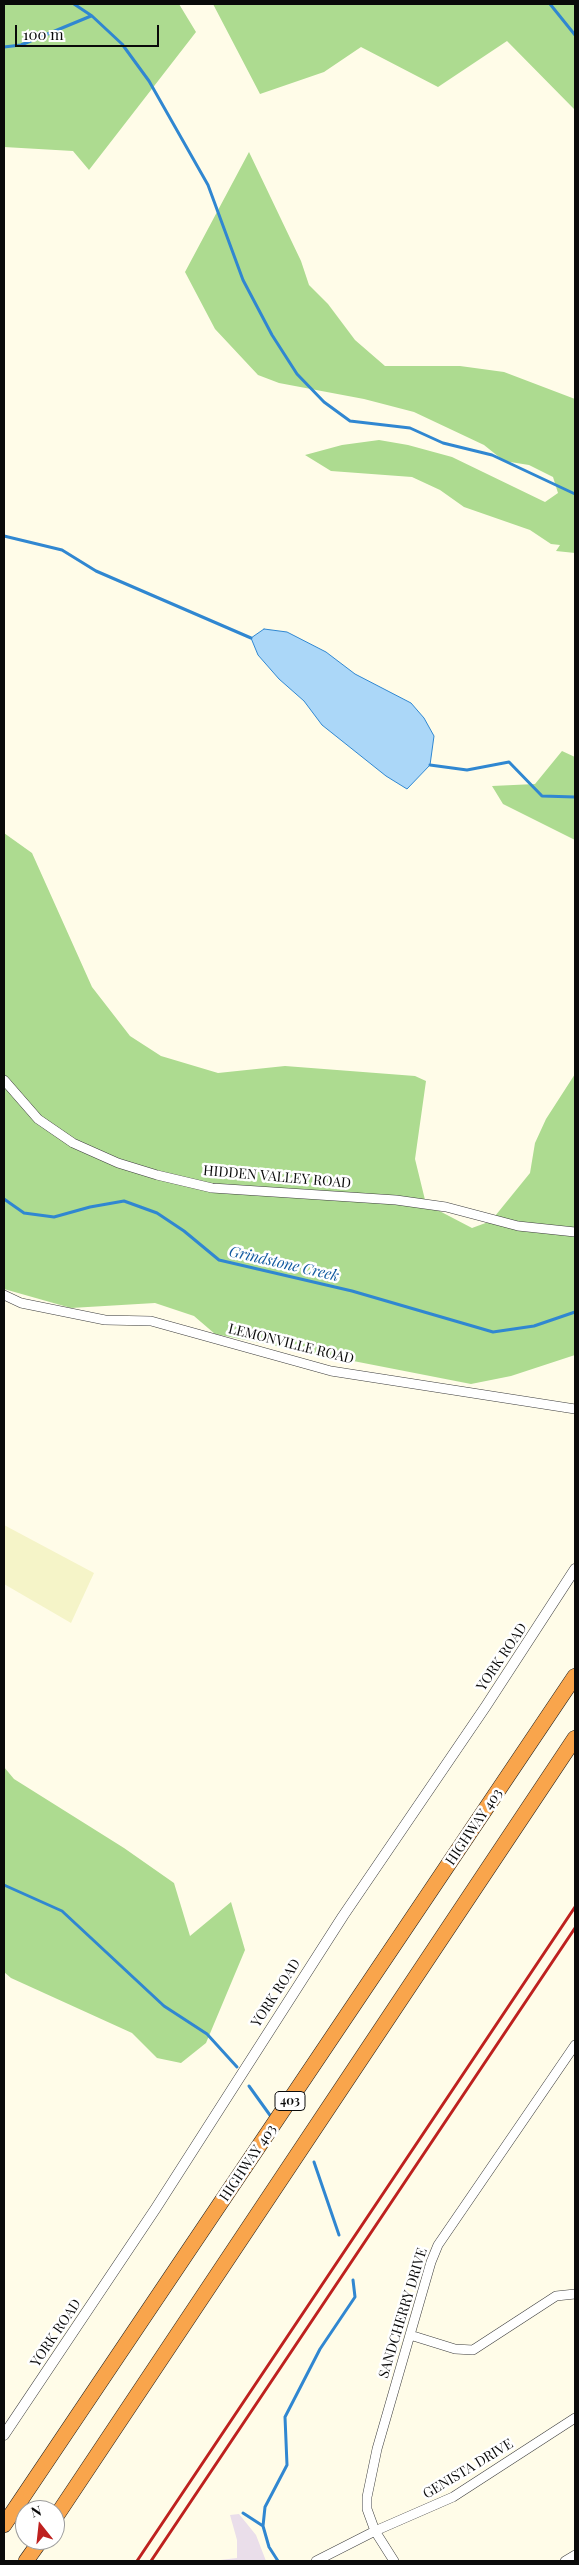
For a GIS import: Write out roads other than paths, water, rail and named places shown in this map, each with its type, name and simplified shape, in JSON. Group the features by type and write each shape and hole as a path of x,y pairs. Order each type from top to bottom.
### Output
{"highway":[{"name":"HIGHWAY 403","path":"4,2525 575,1676"},
{"name":"403","path":"65,2503 575,1738"},
{"path":"26,2561 34,2550"}],"street":[{"name":"HIDDEN VALLEY ROAD","path":"4,1080 38,1119 74,1143 118,1163 157,1174 212,1188 446,1207 518,1226 575,1232"},
{"name":"LEMONVILLE ROAD","path":"4,1295 21,1303 105,1320 151,1322 331,1371 575,1409"},
{"name":"YORK ROAD","path":"4,2435 156,2208 343,1916 486,1706 575,1569"},
{"name":"SANDCHERRY DRIVE","path":"394,2561 375,2531 367,2509 367,2497 377,2449 438,2245 575,2045"},
{"path":"410,2335 455,2348 473,2350 556,2296 575,2294"},
{"name":"GENISTA DRIVE","path":"316,2561 375,2531 453,2497 575,2418"},
{"path":"565,2561 575,2555"}],"water":[{"path":"264,629 287,632 326,652 355,674 411,703 424,718 434,736 430,765 407,789 386,776 322,725 304,701 279,679 258,655 251,638"}],"waterway":[{"path":"74,4 92,16 122,44 149,81 208,185 243,280 272,335 297,374 324,402 350,421 410,428 443,443 492,455 575,494"},
{"path":"550,4 575,35"},
{"path":"4,47 21,45 91,16"},
{"path":"4,536 62,550 96,571 251,638"},
{"path":"430,765 467,770 509,762 542,796 575,797"},
{"name":"Grindstone Creek","path":"4,1199 24,1213 54,1217 90,1207 124,1201 157,1213 184,1231 219,1260 352,1291 493,1332 534,1326 575,1312"},
{"path":"4,1885 62,1911 164,2006 207,2034 237,2067"},
{"path":"249,2086 272,2118"},
{"path":"314,2162 339,2235"},
{"path":"278,2561 269,2547 263,2526 265,2507 287,2465 285,2417 320,2349 355,2297 353,2280"},
{"path":"243,2513 263,2526"}],"railway":[{"path":"137,2561 575,1907"},
{"path":"151,2561 575,1928"}]}
